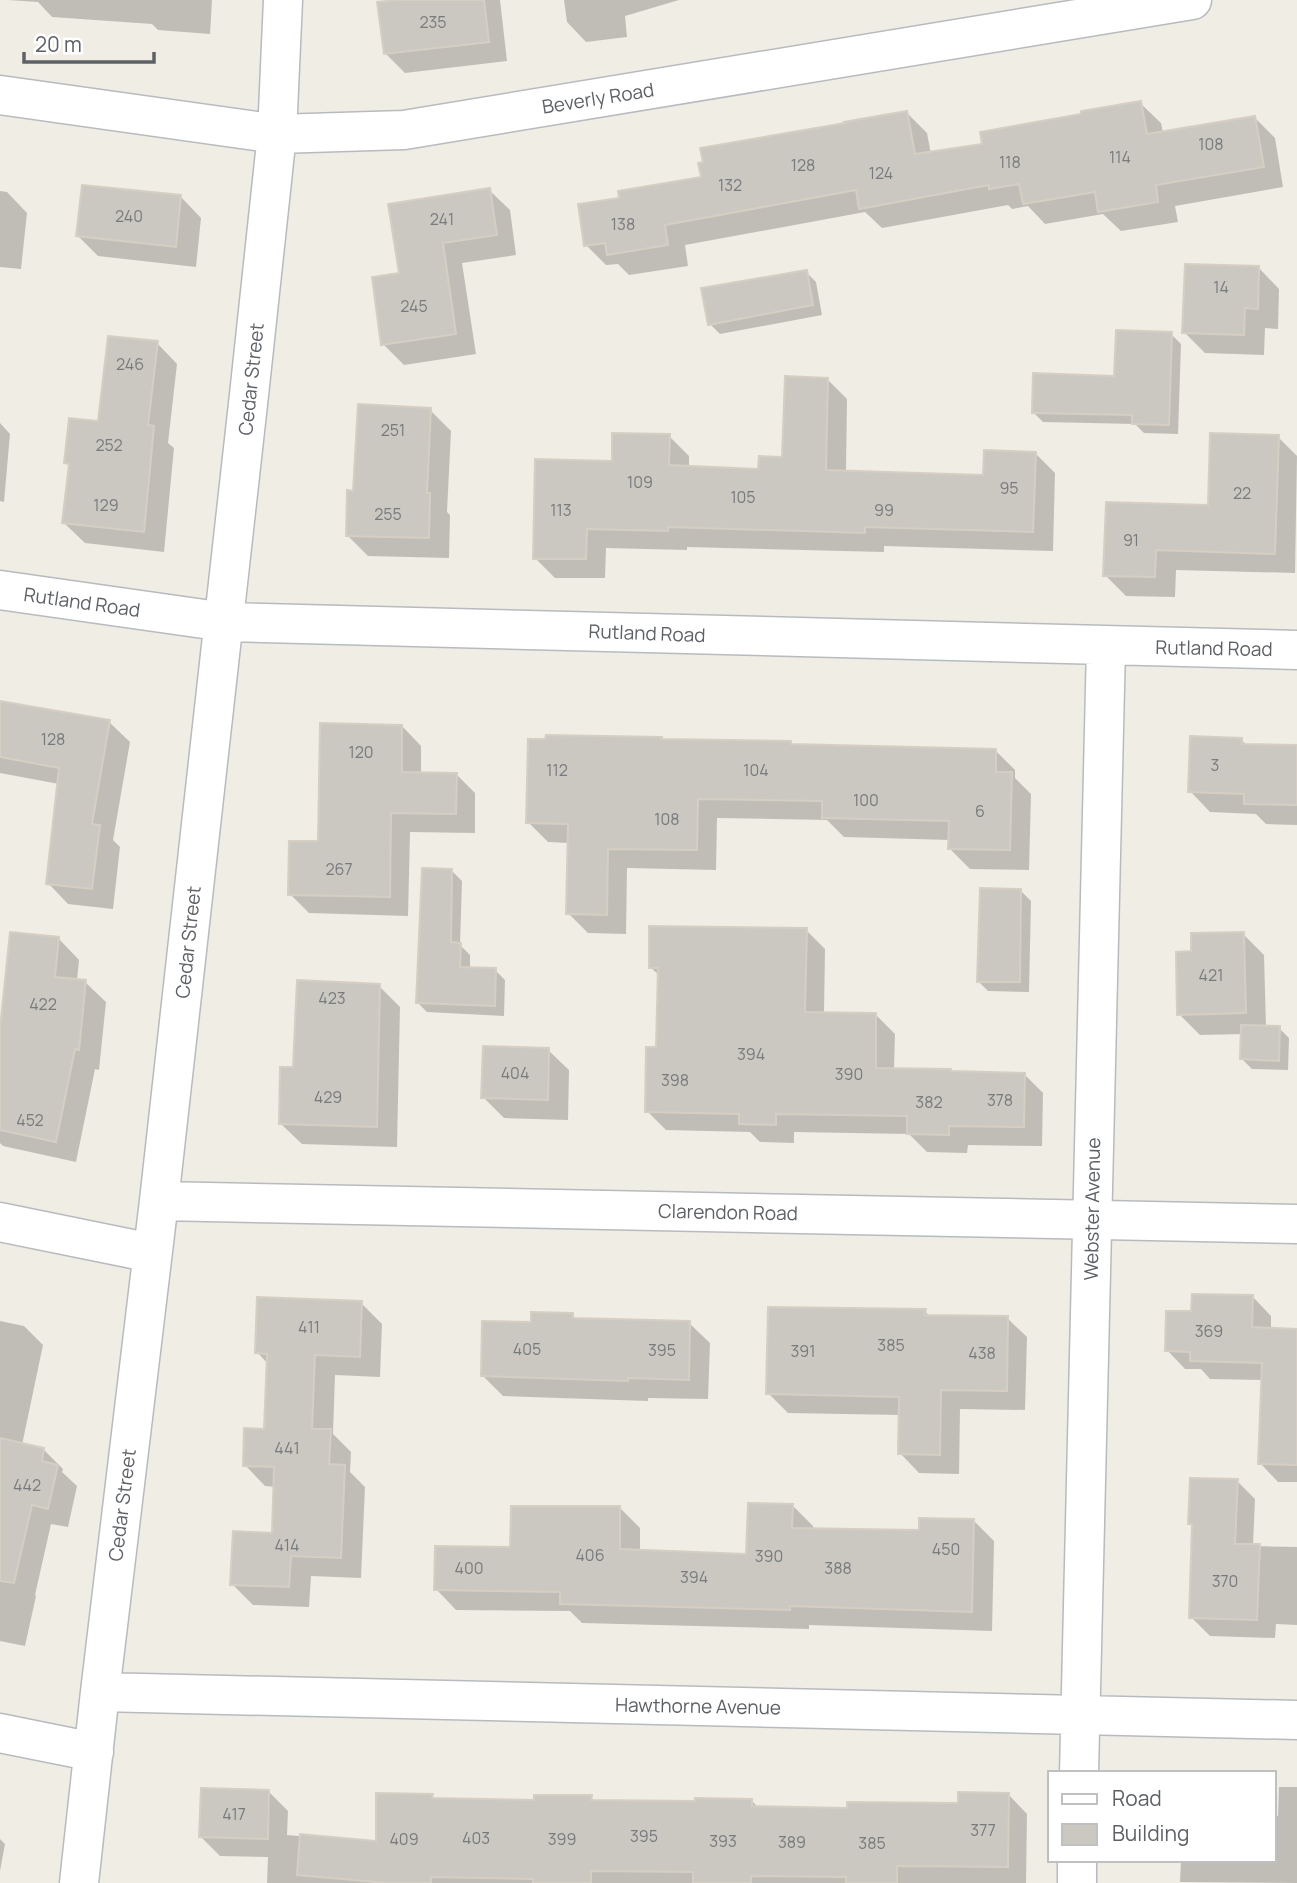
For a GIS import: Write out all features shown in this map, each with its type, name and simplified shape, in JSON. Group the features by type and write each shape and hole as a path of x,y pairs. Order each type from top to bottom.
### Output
{"street":[{"name":"Cedar Street","path":"79,1883 225,622 277,134 283,0"},
{"name":"Beverly Road","path":"0,95 277,134 404,130 1192,0"},
{"name":"Rutland Road","path":"0,590 225,622 1297,650"},
{"name":"Webster Avenue","path":"1079,1771 1106,646"},
{"name":"Clarendon Road","path":"159,1201 1297,1224"},
{"path":"0,1222 152,1253"},
{"name":"Hawthorne Avenue","path":"100,1692 1297,1720"},
{"path":"0,1733 93,1752"},
{"path":"1077,1862 1077,1883"}],"building":[{"path":"484,0 489,42 384,54 377,2"},
{"path":"1141,101 1147,134 1255,116 1264,167 1156,185 1158,202 1098,212 1095,192 1023,204 1019,184 989,189 989,185 859,209 856,190 665,225 668,245 607,255 605,243 584,246 578,204 619,198 618,191 701,177 698,163 703,162 700,148 907,111 915,154 982,144 980,132"},
{"path":"82,185 181,195 176,247 76,236"},
{"path":"490,188 497,235 443,243 456,334 381,345 372,277 399,273 388,204"},
{"path":"1185,264 1259,266 1258,309 1245,308 1244,335 1182,333"},
{"path":"807,270 813,305 708,325 701,288"},
{"path":"1116,330 1172,332 1169,425 1132,424 1132,415 1032,413 1033,373 1114,376"},
{"path":"108,336 158,341 148,425 154,426 144,532 62,523 69,464 64,463 69,418 98,421"},
{"path":"785,376 828,378 826,470 983,475 984,450 1036,452 1033,532 865,527 865,533 668,527 668,531 587,529 586,559 533,559 535,459 612,461 612,433 670,434 669,465 758,469 759,456 782,457"},
{"path":"358,404 431,408 427,493 430,493 429,538 346,536 347,490 353,491"},
{"path":"1210,433 1279,435 1275,554 1156,550 1155,577 1103,576 1106,502 1208,505"},
{"path":"0,701 110,720 92,824 100,825 92,889 46,884 59,768 0,757"},
{"path":"320,723 402,725 402,772 457,773 456,814 391,813 390,897 288,895 289,841 318,841"},
{"path":"546,735 996,749 996,772 1012,772 1010,850 948,849 949,821 822,818 822,801 698,799 697,850 608,849 607,915 566,914 568,824 526,823 528,739 545,739"},
{"path":"1190,736 1242,738 1242,744 1297,745 1297,805 1244,804 1244,794 1188,792"},
{"path":"422,868 452,869 451,942 461,943 460,967 496,968 495,1006 416,1003"},
{"path":"980,888 1021,889 1020,982 977,982"},
{"path":"649,926 807,928 805,1012 876,1013 876,1068 1025,1073 1024,1127 949,1126 949,1135 907,1134 907,1116 776,1114 776,1125 739,1124 739,1114 645,1112 646,1047 656,1047 658,968 649,968"},
{"path":"10,932 59,937 55,977 86,980 79,1050 75,1049 56,1142 0,1130 0,1028"},
{"path":"1244,932 1246,1013 1177,1015 1176,952 1191,951 1191,933"},
{"path":"297,980 380,984 377,1127 279,1124 280,1067 293,1067"},
{"path":"1241,1025 1280,1026 1279,1061 1240,1059"},
{"path":"483,1046 549,1048 548,1100 481,1098"},
{"path":"1192,1294 1253,1295 1252,1327 1297,1329 1297,1465 1258,1464 1262,1363 1190,1361 1190,1352 1165,1351 1166,1311 1191,1311"},
{"path":"257,1297 362,1301 360,1357 315,1355 312,1429 331,1429 329,1464 345,1465 341,1558 291,1556 289,1587 230,1585 233,1531 272,1533 274,1467 243,1466 244,1428 264,1429 267,1354 255,1353"},
{"path":"768,1307 926,1309 925,1315 1008,1316 1007,1391 941,1390 940,1455 898,1454 899,1397 766,1394"},
{"path":"531,1312 573,1313 573,1318 690,1321 689,1380 628,1378 628,1381 481,1376 482,1321 531,1322"},
{"path":"0,1438 44,1448 42,1461 58,1465 48,1509 32,1505 14,1583 0,1581"},
{"path":"1190,1478 1238,1479 1235,1544 1260,1544 1257,1620 1189,1618 1192,1524 1188,1524"},
{"path":"748,1503 793,1504 792,1528 919,1530 919,1518 974,1519 972,1612 790,1606 790,1610 560,1604 560,1592 434,1590 435,1546 510,1547 511,1506 620,1506 620,1549 746,1554"},
{"path":"201,1788 269,1790 268,1839 199,1837"},
{"path":"958,1792 1009,1793 1008,1867 897,1866 897,1883 846,1883 846,1877 751,1876 751,1883 693,1883 693,1872 591,1871 591,1883 533,1883 533,1879 431,1877 431,1883 387,1883 297,1875 300,1834 376,1841 376,1793 433,1794 432,1798 534,1800 534,1795 592,1795 591,1800 752,1799 752,1806 847,1808 847,1802 958,1803"}]}
